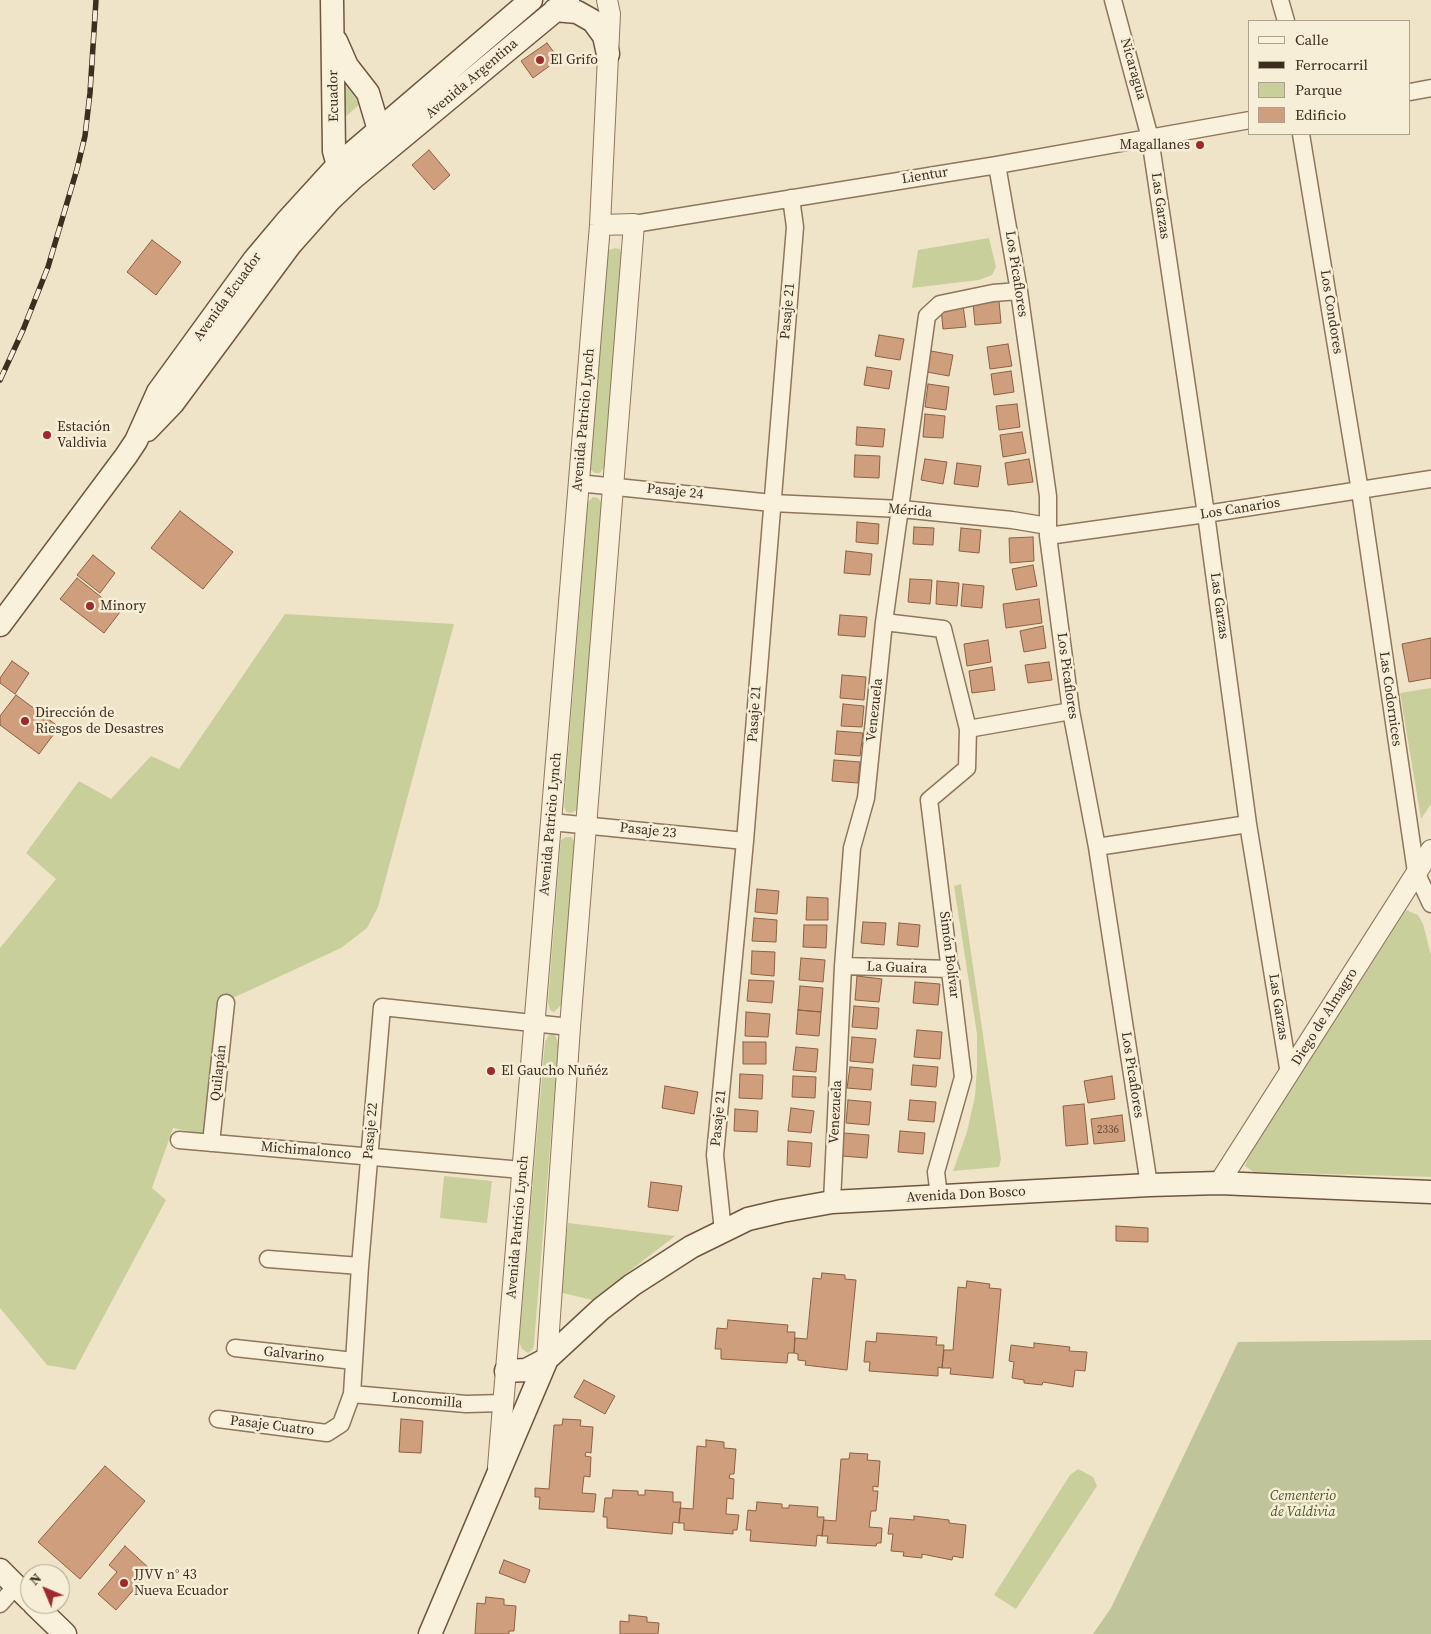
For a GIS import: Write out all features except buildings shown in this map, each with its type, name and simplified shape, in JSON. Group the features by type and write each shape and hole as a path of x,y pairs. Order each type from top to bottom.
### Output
{"main road":[{"name":"Ecuador","path":"332,0 334,151 345,172"},
{"name":"Avenida Argentina","path":"379,130 531,0"},
{"name":"Avenida Argentina","path":"377,158 561,5"},
{"path":"561,5 593,21 604,36 608,54"},
{"name":"Ecuador","path":"333,26 340,52 354,77 368,94 379,130 377,158"},
{"path":"368,94 391,102 401,102 419,96"},
{"path":"345,172 379,130"},
{"path":"345,172 377,158"},
{"name":"Avenida Ecuador","path":"0,625 74,528 136,441 173,403 345,172"},
{"name":"Avenida Ecuador","path":"136,441 158,392 248,268 286,222 345,172"},
{"name":"Avenida Don Bosco","path":"506,1371 526,1370 547,1359 601,1309 632,1285 691,1247 748,1219 832,1202 1219,1183 1431,1192"},
{"name":"Avenida Don Bosco","path":"497,1477 547,1359"},
{"name":"Avenida Patricio Lynch","path":"430,1634 497,1477"},
{"path":"0,1570 20,1590"},
{"path":"44,1614 65,1634"}],"street":[{"name":"Avenida Patricio Lynch","path":"497,1477 600,225 610,14 607,0"},
{"name":"Nicaragua","path":"1113,0 1150,138"},
{"path":"1280,0 1286,20"},
{"path":"1411,92 1431,88"},
{"name":"Lientur","path":"600,225 634,224 997,165 1248,120"},
{"name":"Los Condores","path":"1301,135 1360,491"},
{"name":"Las Garzas","path":"1150,138 1206,514 1248,824 1289,1074"},
{"name":"Los Picaflores","path":"997,165 1019,291 1048,496 1048,531 1071,711 1097,848 1149,1185"},
{"name":"Pasaje 21","path":"723,1231 715,1155 746,841 794,226 791,198"},
{"path":"547,1359 570,1027 634,224"},
{"name":"Venezuela","path":"832,1202 852,848 866,798 884,622 927,316 940,304 994,293 1019,291"},
{"name":"Los Canarios","path":"1048,531 1206,514 1431,480"},
{"name":"Pasaje 24","path":"578,483 613,485 772,503"},
{"name":"Las Codornices","path":"1360,491 1416,872 1431,904"},
{"name":"Mérida","path":"772,503 901,509 1012,520 1048,531"},
{"name":"Simón Bolívar","path":"884,622 943,629 968,729 968,768 929,800 963,1077 936,1172 939,1196"},
{"path":"968,729 1071,711"},
{"name":"Pasaje 23","path":"551,822 746,841"},
{"path":"1097,848 1248,824"},
{"name":"Diego de Almagro","path":"1219,1183 1431,850"},
{"name":"La Guaira","path":"844,966 951,969"},
{"name":"Quilapán","path":"211,1143 226,1003"},
{"name":"Pasaje 22","path":"327,1433 341,1424 352,1394 360,1266 382,1008 570,1027"},
{"name":"Michimalonco","path":"179,1140 522,1170"},
{"path":"268,1259 360,1266"},
{"name":"Galvarino","path":"235,1348 354,1361"},
{"name":"Loncomilla","path":"352,1394 466,1404 503,1403"},
{"name":"Pasaje Cuatro","path":"218,1420 327,1433"},
{"path":"0,1604 20,1594"}],"green space":[{"path":"340,78 360,104 344,118"},
{"path":"989,238 996,267 992,275 979,280 912,288 918,250"},
{"path":"620,249 622,256 604,467 600,473 595,473 591,470 591,464 607,255 609,250"},
{"path":"593,497 598,498 602,503 577,810 571,813 566,812 564,806 588,502"},
{"path":"285,614 454,624 378,907 367,928 341,948 220,1004 212,1088 204,1134 173,1128 152,1188 166,1200 75,1370 47,1365 0,1308 0,948 56,879 26,853 79,781 111,799 151,756 179,769"},
{"path":"1431,688 1431,804 1421,819 1400,693"},
{"path":"571,837 575,842 575,850 561,1005 554,1012 550,1010 548,1002 561,840"},
{"path":"961,884 1001,1159 999,1167 953,1171 967,1132 975,1096 977,1066 977,1034 954,886"},
{"path":"1406,910 1418,915 1423,924 1431,955 1431,1177 1254,1172 1245,1166 1249,1155"},
{"path":"549,1035 555,1035 558,1049 534,1344 533,1349 528,1353 522,1349 519,1342 545,1042"},
{"path":"444,1176 492,1181 487,1223 440,1218"},
{"path":"568,1223 675,1236 592,1300 559,1292"},
{"name":"Cementerio de Valdivia","path":"1431,1340 1431,1634 1093,1634 1111,1608 1238,1342"},
{"path":"1078,1469 1093,1477 1097,1486 1016,1609 994,1595 1070,1475"}],"railway":[{"path":"0,380 23,330 48,267 77,169 85,136 90,93 96,0"}],"place":[{"name":"El Grifo","path":"540,60"},
{"name":"Magallanes","path":"1200,145"},
{"name":"Estación Valdivia","path":"47,435"},
{"name":"Minory","path":"90,606"},
{"name":"Dirección de Riesgos de Desastres","path":"25,721"},
{"name":"El Gaucho Nuñéz","path":"491,1071"},
{"name":"JJVV n° 43 Nueva Ecuador","path":"124,1583"}]}
